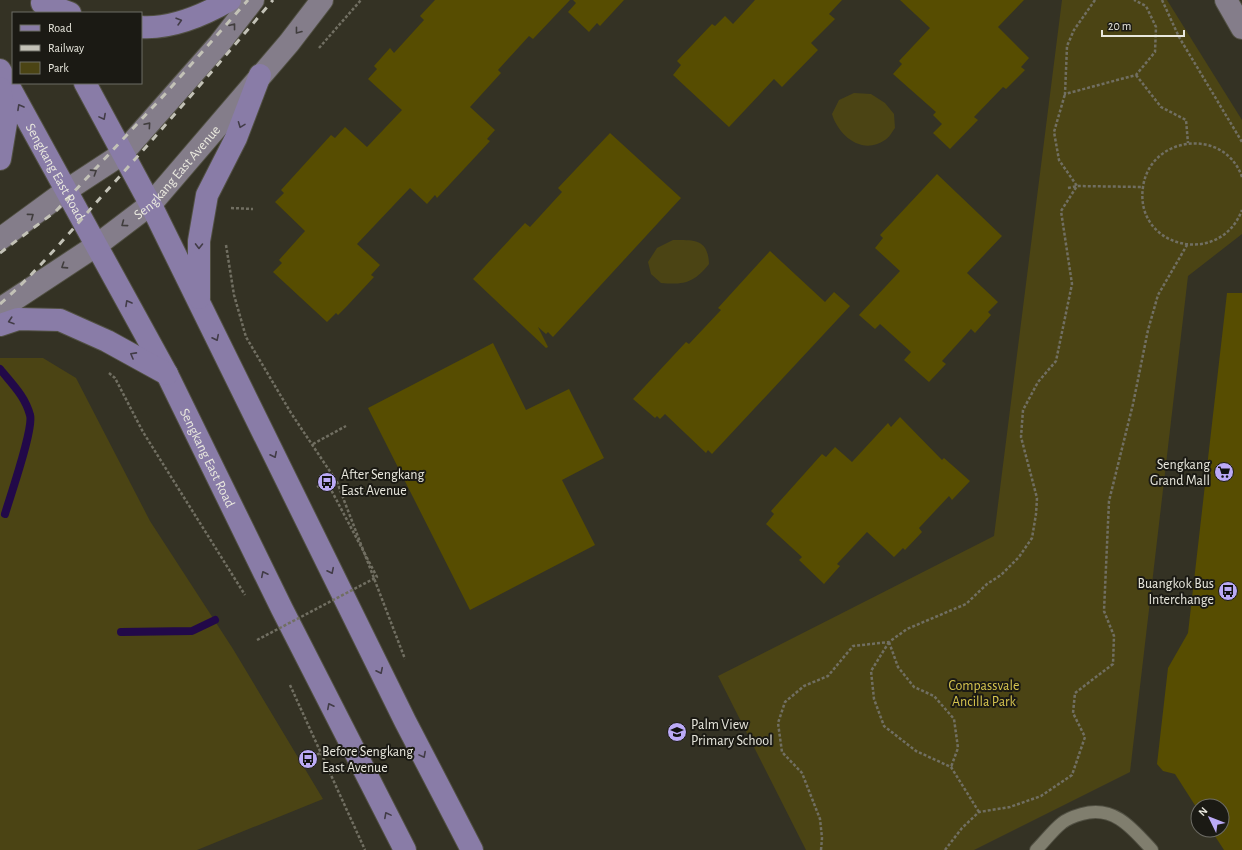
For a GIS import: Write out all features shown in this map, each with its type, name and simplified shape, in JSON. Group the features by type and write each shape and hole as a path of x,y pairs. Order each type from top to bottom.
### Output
{"main road":[{"path":"142,27 155,28 207,13 230,0"},
{"path":"0,239 67,190 122,154 219,44 253,0"},
{"name":"Sengkang East Avenue","path":"0,308 97,245 151,204 289,43 322,0"},
{"path":"1226,0 1242,28"},
{"path":"43,6 66,12"},
{"name":"Sengkang East Road","path":"0,70 167,374 292,630 405,850"},
{"path":"199,303 199,241 207,195 236,138 260,75"},
{"path":"85,84 151,204 405,721 472,850"},
{"path":"0,88 6,123 0,159"},
{"path":"0,325 18,319 60,320 107,340 167,374"}],"lane":[{"path":"1036,850 1062,823 1074,816 1092,811 1113,814 1135,831 1152,850"}],"path":[{"path":"315,53 361,0"},
{"path":"1077,186 1059,160 1054,132 1065,94 1067,46 1074,30 1095,0"},
{"path":"1065,94 1136,75 1155,52 1156,27 1146,6 1134,0"},
{"path":"1162,0 1179,37 1242,142"},
{"path":"1136,75 1161,107 1186,120 1188,143"},
{"path":"1242,176 1233,161 1220,150 1205,144 1188,143 1171,148 1158,157 1148,171 1143,187 1143,204 1148,219 1158,232 1167,238 1187,245 1202,245 1216,240 1229,231 1238,219 1242,210"},
{"path":"979,812 951,767 916,751 884,726 874,699 871,671 889,642 907,628 966,604 1019,557 1032,538 1037,498 1021,438 1024,410 1038,382 1056,361 1072,284 1061,211 1077,186"},
{"path":"1068,188 1077,186 1143,187"},
{"path":"230,215 232,200"},
{"path":"231,208 253,209"},
{"path":"226,244 234,295 246,337 291,412 337,482 406,664"},
{"path":"945,850 962,828 979,812 1010,807 1040,796 1072,775 1085,737 1073,713 1075,693 1113,664 1114,636 1104,611 1109,501 1133,404 1148,330 1158,295 1187,245"},
{"path":"105,370 115,378 143,432 249,601"},
{"path":"313,444 346,426"},
{"path":"257,640 377,577 327,482"},
{"path":"265,628 271,642"},
{"path":"889,642 898,667 914,686 934,696 954,719 958,748 951,767"},
{"path":"821,850 822,838 820,819 802,773 782,752 778,724 786,702 804,686 828,676 853,646 889,642"},
{"path":"289,684 365,850"}],"green space":[{"name":"Compassvale Ancilla Park","path":"1062,0 1167,0 1242,120 1242,234 1188,276 1130,772 974,850 806,850 718,676 994,536"},
{"path":"854,93 871,94 885,103 894,114 895,128 886,139 868,146 860,144 845,136 835,122 832,114 839,100"},
{"path":"673,240 694,241 703,245 708,256 709,264 698,275 688,281 676,284 661,283 651,274 648,262 657,248"},
{"path":"0,358 43,358 76,378 150,521 233,649 323,799 197,850 0,850"}],"building":[{"path":"435,0 570,0 533,39 529,36 498,70 501,73 470,107 495,130 487,139 490,141 437,198 435,195 427,204 410,188 357,244 380,265 371,275 374,277 338,315 336,313 327,322 273,272 282,263 279,260 305,231 275,202 284,193 281,190 331,135 335,138 345,127 367,147 402,110 368,79 377,69 374,66 390,48 394,53 424,20 420,16"},
{"path":"573,0 624,0 600,26 597,23 589,32 568,12 576,3"},
{"path":"755,0 842,0 829,14 835,19 811,43 818,50 782,87 774,79 729,127 673,75 681,65 677,61 712,24 715,26 725,16 733,24"},
{"path":"900,0 1024,0 998,27 1029,58 1021,67 1025,70 1006,89 1003,87 974,117 978,120 950,149 933,133 942,124 933,115 936,112 893,74 902,64 899,61 930,28"},
{"path":"610,133 681,198 553,337 548,332 546,334 538,327 548,347 546,348 473,279 525,223 530,227 562,192 558,188"},
{"path":"937,174 1002,236 967,273 998,302 988,312 991,315 975,333 971,329 942,361 946,364 929,382 904,360 911,352 880,324 875,329 859,315 900,271 875,248 883,238 880,235"},
{"path":"770,251 825,302 834,292 850,306 712,454 708,450 706,453 665,414 660,419 657,416 655,418 633,399 686,342 689,344 721,310 718,308"},
{"name":"Sengkang Grand Mall","path":"1227,293 1242,293 1242,850 1224,850 1216,838 1230,838 1230,798 1190,798 1175,774 1163,771 1157,764 1168,668 1188,633"},
{"path":"493,343 526,410 569,389 604,458 562,480 595,545 470,610 368,408"},
{"path":"900,417 942,460 944,458 970,481 952,500 949,496 919,528 922,532 905,550 903,548 894,557 867,532 837,564 840,566 824,584 799,560 802,557 766,524 774,514 771,511 822,454 826,457 835,447 852,462 888,423 891,427"}],"waterway":[{"path":"0,369 18,390 28,408 30,415 25,448 5,514"},
{"path":"121,632 192,631 215,620"}],"railway":[{"path":"0,253 56,211 166,93 248,0"},
{"path":"0,304 40,266 210,74 273,0"}],"place":[{"name":"Sengkang Grand Mall","path":"1224,472"},
{"name":"After Sengkang East Avenue","path":"327,482"},
{"name":"Buangkok Bus Interchange","path":"1228,591"},
{"name":"Palm View Primary School","path":"677,732"},
{"name":"Before Sengkang East Avenue","path":"308,759"}]}
